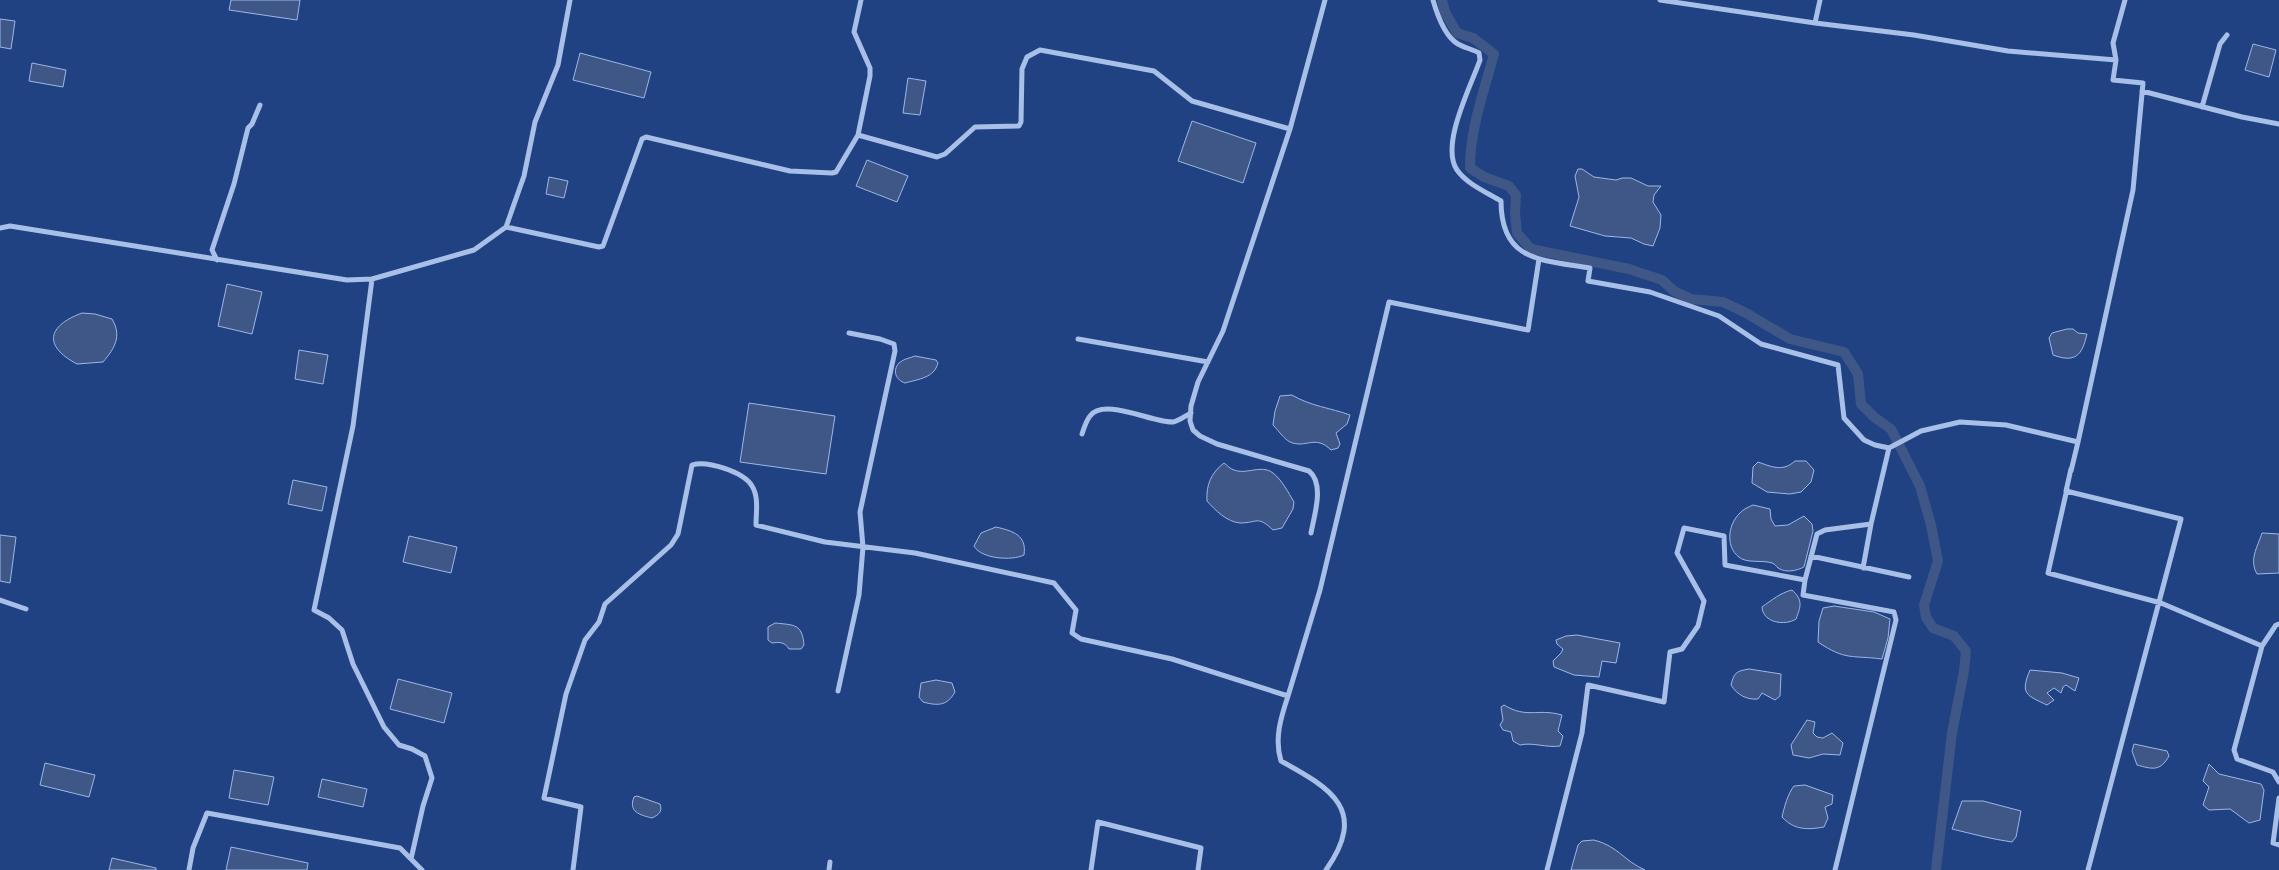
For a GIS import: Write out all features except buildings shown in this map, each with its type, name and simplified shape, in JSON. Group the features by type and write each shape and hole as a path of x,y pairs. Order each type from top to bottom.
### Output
{"street":[{"path":"0,228 10,226 347,280 372,279 474,250 506,227 524,176 536,122 558,65 570,0"},
{"path":"506,227 599,247 603,246 644,137 790,171 832,173 839,168 858,134 870,72 854,32 861,0"},
{"path":"1311,533 1318,485 1315,476 1309,471 1217,444 1200,436 1193,430 1191,406 1198,382 1224,331 1290,129 1325,0"},
{"path":"1433,0 1436,13 1446,32 1457,44 1470,47 1479,54 1480,60 1455,129 1452,146 1453,162 1467,181 1500,201 1501,219 1509,241 1523,252 1539,259 1590,268 1588,281 1650,292 1719,316 1761,344 1838,365 1844,418 1864,440 1889,448 1922,431 1960,422 2006,425 2078,442"},
{"path":"1660,0 1815,23 1914,34 2008,51 2116,60"},
{"path":"1815,23 1820,0"},
{"path":"2066,491 2133,190 2143,82 2113,80 2116,60 2113,43 2125,0"},
{"path":"2202,107 2220,44 2227,35"},
{"path":"858,134 937,157 945,154 975,127 1019,126 1022,122 1022,69 1027,57 1040,50 1154,71 1192,101 1290,129"},
{"path":"2142,91 2202,107 2279,124"},
{"path":"217,260 212,250 234,184 248,128 252,124 260,105"},
{"path":"1326,870 1335,857 1344,830 1343,813 1337,799 1313,777 1281,761 1277,739 1320,590 1389,302 1528,330 1539,259"},
{"path":"372,279 353,426 314,610 329,618 342,630 353,664 384,727 399,746 412,749 425,756 432,778 411,859"},
{"path":"838,692 859,595 863,547 860,512 895,351 894,344 880,339 849,333"},
{"path":"1078,339 1208,362"},
{"path":"1082,434 1091,415 1102,408 1122,410 1160,422 1176,422 1191,413"},
{"path":"1863,568 1889,448"},
{"path":"573,870 581,807 544,798 566,694 585,640 598,622 605,604 672,545 678,534 692,465 700,462 720,466 739,475 752,485 756,497 756,525 825,542 915,553 1054,583 1076,610 1072,633 1081,639 1172,659 1288,696"},
{"path":"2071,469 2048,573 2160,603 2262,646"},
{"path":"2066,491 2182,519 2088,870"},
{"path":"1835,870 1896,620 1894,612 1803,595 1810,556 1815,539 1820,531 1871,524"},
{"path":"1547,870 1582,733 1588,685 1664,702 1670,652 1682,649 1698,626 1704,600 1677,553 1684,528 1724,536 1725,565 1805,580"},
{"path":"1810,556 1909,577"},
{"path":"0,600 26,609"},
{"path":"2279,624 2276,625 2262,646 2234,750 2237,759 2273,772 2279,782"},
{"path":"2279,798 2273,843 2279,845"},
{"path":"189,870 193,848 207,813 400,848 422,870"},
{"path":"1092,870 1098,822 1201,848 1198,870"},
{"path":"830,862 830,870"}],"water":[{"path":"231,0 300,0 297,20 229,10"},
{"path":"0,19 15,21 11,49 0,47"},
{"path":"2253,44 2276,50 2269,77 2245,70"},
{"path":"580,53 651,72 644,98 573,80"},
{"path":"32,63 66,70 63,87 29,81"},
{"path":"908,78 926,81 920,115 903,113"},
{"path":"1192,121 1256,143 1243,183 1178,161"},
{"path":"867,160 908,176 897,202 856,186"},
{"path":"1578,169 1582,169 1594,177 1616,180 1631,178 1648,186 1661,186 1654,195 1653,202 1661,215 1660,228 1653,246 1631,238 1605,236 1570,226 1579,197 1575,176"},
{"path":"549,177 568,181 564,198 546,194"},
{"path":"227,284 262,292 252,334 218,326"},
{"path":"82,313 95,314 112,319 115,325 116,342 103,362 77,364 66,357 54,343 56,330 70,318"},
{"path":"2067,329 2087,334 2083,348 2072,358 2053,355 2049,338 2052,333"},
{"path":"299,350 328,355 323,384 295,379"},
{"path":"915,356 936,360 938,363 936,368 929,375 921,379 902,382 895,372 897,366 901,362"},
{"path":"1292,395 1313,404 1350,415 1347,424 1336,433 1340,444 1338,448 1331,450 1325,445 1315,442 1296,444 1283,437 1273,425 1275,411 1280,396"},
{"path":"749,403 835,416 826,474 740,462"},
{"path":"1795,461 1806,461 1814,470 1811,482 1801,492 1790,494 1767,492 1752,483 1753,467 1758,462 1773,467 1786,467"},
{"path":"1224,463 1231,469 1239,471 1268,470 1279,479 1294,502 1293,509 1282,528 1273,530 1260,521 1235,522 1222,515 1207,501 1207,490 1210,480"},
{"path":"293,480 327,487 322,511 288,504"},
{"path":"1753,505 1770,509 1771,519 1775,526 1788,525 1804,516 1812,524 1813,531 1804,567 1784,571 1772,563 1746,560 1736,555 1730,544 1732,524 1741,512"},
{"path":"996,527 1013,532 1021,538 1024,555 1012,558 997,558 983,554 974,546 981,533"},
{"path":"2262,533 2279,534 2279,573 2257,574 2254,559"},
{"path":"0,535 16,537 10,583 0,581"},
{"path":"409,536 457,547 451,573 403,562"},
{"path":"1792,590 1800,603 1796,619 1786,622 1775,622 1766,617 1762,607 1780,595"},
{"path":"1834,606 1874,612 1890,619 1888,638 1882,659 1843,655 1818,642 1819,621 1823,608"},
{"path":"775,623 792,625 799,629 804,645 801,649 789,649 784,644 772,643 768,640 768,627"},
{"path":"1577,635 1620,643 1616,663 1602,661 1599,677 1574,675 1554,667 1553,661 1563,649 1557,644 1556,640 1566,636"},
{"path":"1749,669 1781,674 1780,696 1775,700 1762,693 1758,699 1750,699 1736,692 1731,685 1733,678 1738,672"},
{"path":"2030,670 2062,673 2079,678 2075,691 2066,685 2061,693 2054,688 2047,693 2054,700 2047,705 2034,699 2025,689"},
{"path":"398,679 452,693 444,723 390,709"},
{"path":"936,680 952,683 955,692 949,700 942,704 923,702 919,697 921,683"},
{"path":"1504,705 1519,711 1546,712 1562,715 1558,731 1563,736 1560,746 1520,745 1513,741 1511,732 1503,730 1500,725 1503,720 1501,707"},
{"path":"1807,720 1815,722 1813,733 1817,737 1823,738 1832,733 1843,743 1840,755 1823,754 1809,758 1793,755 1791,745"},
{"path":"2134,744 2167,751 2169,756 2159,767 2147,768 2137,765 2132,751"},
{"path":"45,763 95,775 89,797 40,785"},
{"path":"2209,764 2219,774 2261,784 2264,790 2260,820 2249,823 2230,809 2209,810 2203,805 2209,787 2203,781"},
{"path":"234,770 274,777 268,805 229,798"},
{"path":"322,779 367,789 363,807 318,797"},
{"path":"1805,785 1833,795 1832,804 1825,807 1828,818 1824,827 1812,829 1796,827 1782,817 1794,786"},
{"path":"637,796 660,804 661,809 659,813 652,818 636,812 633,802 634,797"},
{"path":"1962,801 1983,801 2021,811 2016,837 2012,842 1952,829"},
{"path":"1594,840 1609,846 1645,870 1571,870 1578,845 1582,841"},
{"path":"231,847 308,863 307,870 226,870"},
{"path":"112,858 156,868 156,870 109,870"}],"waterway":[{"path":"1442,0 1445,12 1457,33 1473,38 1494,54 1475,124 1470,168 1484,177 1509,186 1516,195 1517,233 1531,249 1629,269 1662,280 1674,291 1691,299 1723,302 1790,339 1844,352 1858,374 1861,404 1874,417 1891,429 1920,486 1931,525 1938,561 1924,605 1926,617 1933,628 1954,636 1966,651 1952,733 1936,870"}]}
